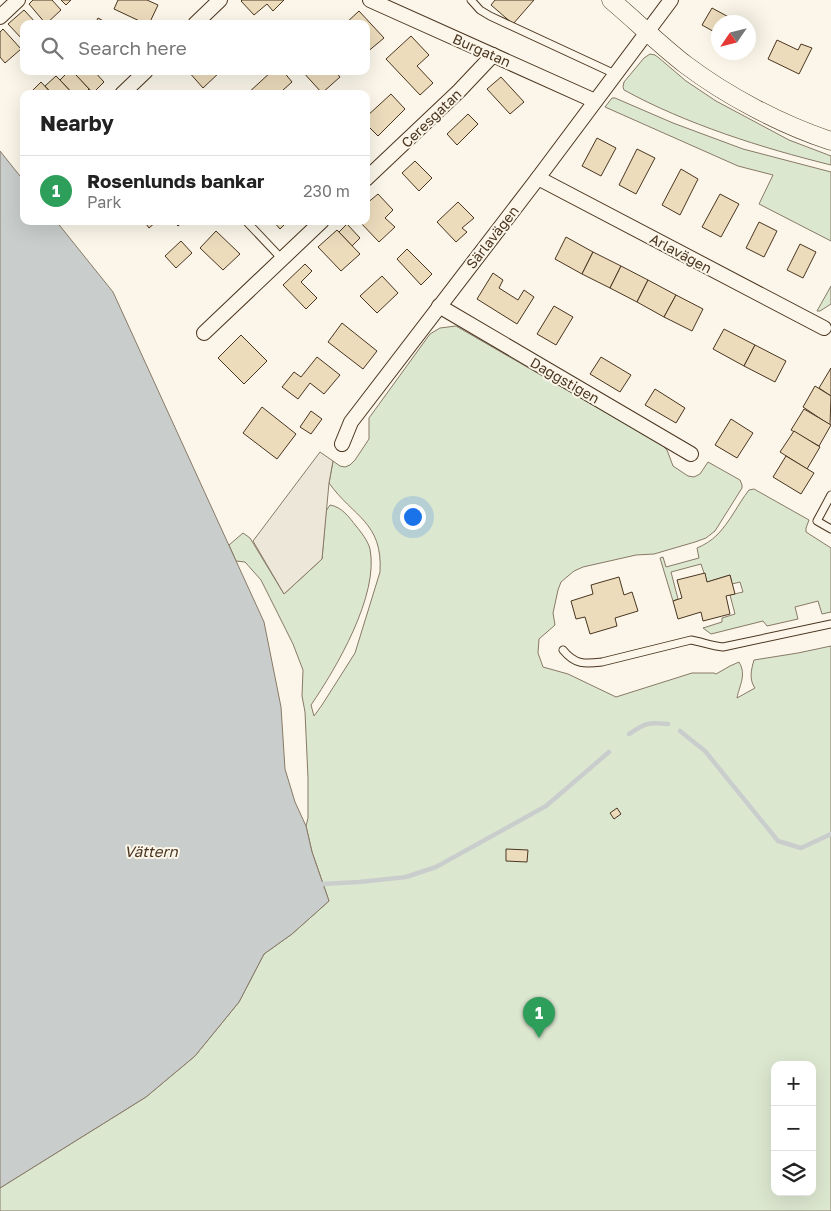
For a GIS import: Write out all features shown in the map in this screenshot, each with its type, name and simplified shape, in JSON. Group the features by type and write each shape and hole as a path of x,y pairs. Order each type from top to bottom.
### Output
{"street":[{"path":"0,17 18,0"},
{"path":"199,20 220,0"},
{"name":"Burgatan","path":"370,0 595,101"},
{"path":"611,0 686,65 730,94 777,119 831,141"},
{"name":"Särlavägen","path":"342,444 351,422 538,178 671,0"},
{"name":"Ceresgatan","path":"370,175 459,91 493,55"},
{"path":"126,90 142,75"},
{"name":"Arlavägen","path":"538,178 824,328"},
{"path":"204,333 318,225"},
{"name":"Daggstigen","path":"439,306 691,454"}],"lane":[{"path":"471,0 480,10 490,16 615,74"},
{"path":"250,225 282,259"},
{"path":"831,495 817,521 831,529"},
{"path":"563,650 577,662 589,664 691,640 723,647 831,624"}],"green space":[{"path":"650,54 655,55 686,81 716,101 789,140 831,156 831,165 725,134 673,114 624,90 624,82 644,58"},
{"path":"612,98 743,149 831,172 831,241 759,204 773,175 738,166 605,107"},
{"path":"831,286 831,304 817,311"},
{"path":"456,326 662,445 667,450 673,466 688,476 694,477 700,474 708,462 740,480 742,485 742,488 715,531 706,538 654,554 636,555 583,567 574,571 561,582 553,613 555,625 539,639 538,653 543,667 568,674 616,697 692,673 716,674 739,662 742,680 737,698 755,688 751,675 754,660 831,646 831,1211 0,1211 0,1188 146,1097 195,1056 239,1002 264,954 292,934 329,901 312,852 306,826 308,818 308,778 305,712 302,696 303,670 293,644 261,580 245,562 236,561 229,545 243,533 250,538 284,594 322,559 326,511 330,505 338,508 351,519 368,543 371,567 362,609 343,651 311,705 314,716 355,653 380,572 380,555 372,531 329,483 333,461 345,467 355,460 369,439 369,418 430,334 440,328"},
{"path":"754,489 809,520 806,532 831,548 831,612 822,614 818,601 795,607 798,619 767,626 763,621 711,634 703,628 722,622 722,618 735,614 730,595 743,592 740,582 732,584 730,575 707,582 701,564 671,572 678,599 673,601 660,558 663,557 666,567 699,558 697,548 717,535 749,490"}],"shaded area":[{"path":"320,452 333,461 329,483 322,559 284,594 253,541"}],"water":[{"name":"Vättern","path":"0,151 20,176 20,225 59,225 113,292 264,622 281,707 285,769 295,802 306,826 312,852 329,901 292,934 264,954 239,1002 195,1056 146,1097 0,1188"}],"building":[{"path":"33,0 52,0 61,10 50,20 43,20 29,4"},
{"path":"61,0 71,0 66,5"},
{"path":"118,0 147,0 158,5 151,20 137,20 114,9"},
{"path":"242,0 284,0 273,11 267,4 254,15"},
{"path":"495,0 534,0 513,24 491,5"},
{"path":"712,8 725,15 711,15 711,30 702,25"},
{"path":"24,10 33,20 20,20 20,37 8,24"},
{"path":"359,11 367,20 349,20"},
{"path":"370,23 384,38 370,50"},
{"path":"3,29 20,48 5,63 0,57 0,32"},
{"path":"411,36 429,55 417,66 433,83 420,95 386,59"},
{"path":"777,40 798,50 801,44 812,48 799,74 768,59"},
{"path":"65,75 77,75 89,89 69,90 60,80"},
{"path":"76,75 98,75 104,82 96,90 90,90"},
{"path":"192,75 217,75 203,88"},
{"path":"268,75 286,75 292,82 283,90 251,90"},
{"path":"306,75 338,75 340,77 325,90 319,90"},
{"path":"56,76 69,90 48,90 45,86"},
{"path":"501,77 524,102 510,114 487,89"},
{"path":"41,82 48,90 33,90"},
{"path":"391,94 405,109 378,136 370,128 370,113"},
{"path":"468,114 478,124 457,145 447,134"},
{"path":"597,138 616,148 601,176 582,166"},
{"path":"637,149 655,158 636,194 619,185"},
{"path":"415,161 432,178 419,191 402,173"},
{"path":"681,169 698,179 680,215 662,205"},
{"path":"378,194 393,210 385,218 395,227 379,242 363,225 370,225 370,201"},
{"path":"720,194 739,204 721,237 702,227"},
{"path":"458,202 474,218 462,228 467,232 456,242 437,222"},
{"path":"759,222 777,231 764,257 746,248"},
{"path":"348,225 360,238 352,246 339,232"},
{"path":"337,230 360,254 341,271 318,247"},
{"path":"216,231 240,254 223,270 200,248"},
{"path":"566,237 593,252 582,274 555,259"},
{"path":"181,241 192,253 176,268 165,256"},
{"path":"800,244 816,252 803,278 787,270"},
{"path":"407,249 432,274 421,285 397,259"},
{"path":"593,252 621,266 610,288 582,274"},
{"path":"305,264 312,271 301,282 317,298 306,309 283,285"},
{"path":"621,266 648,280 637,302 610,288"},
{"path":"493,273 503,280 499,288 518,300 524,290 534,297 517,324 477,299"},
{"path":"382,276 398,293 377,313 360,296"},
{"path":"648,280 676,295 664,317 637,302"},
{"path":"676,295 703,309 692,331 664,317"},
{"path":"554,306 573,317 556,345 537,334"},
{"path":"342,323 377,351 363,369 328,342"},
{"path":"724,329 755,345 744,366 713,349"},
{"path":"241,335 267,361 244,384 218,358"},
{"path":"755,345 786,361 775,382 744,366"},
{"path":"317,357 340,375 324,394 310,383 298,399 282,387 294,372 301,377"},
{"path":"601,357 631,375 620,392 590,374"},
{"path":"831,368 831,396 819,388"},
{"path":"815,386 831,396 830,425 803,407"},
{"path":"655,389 685,408 676,423 645,405"},
{"path":"262,407 296,434 277,459 243,433"},
{"path":"804,409 831,425 819,446 791,430"},
{"path":"311,411 322,419 311,434 300,427"},
{"path":"731,419 753,433 737,458 715,445"},
{"path":"794,431 820,447 807,469 780,452"},
{"path":"786,456 814,473 801,494 773,477"},
{"path":"705,573 707,582 730,575 735,594 726,596 730,614 703,621 701,612 678,619 673,601 682,598 677,580"},
{"path":"619,577 624,595 632,592 638,611 615,618 617,626 590,634 585,617 576,619 571,601 593,594 591,585"},
{"path":"617,808 621,814 614,819 610,813"},
{"path":"506,849 528,850 527,862 506,861"}],"waterway":[{"path":"629,734 647,724 668,724"},
{"path":"680,731 705,751 778,841 801,848 831,834"},
{"path":"322,884 406,877 436,867 546,806 609,752"}],"place":[{"name":"Rosenlunds bankar","path":"539,1038"}]}
